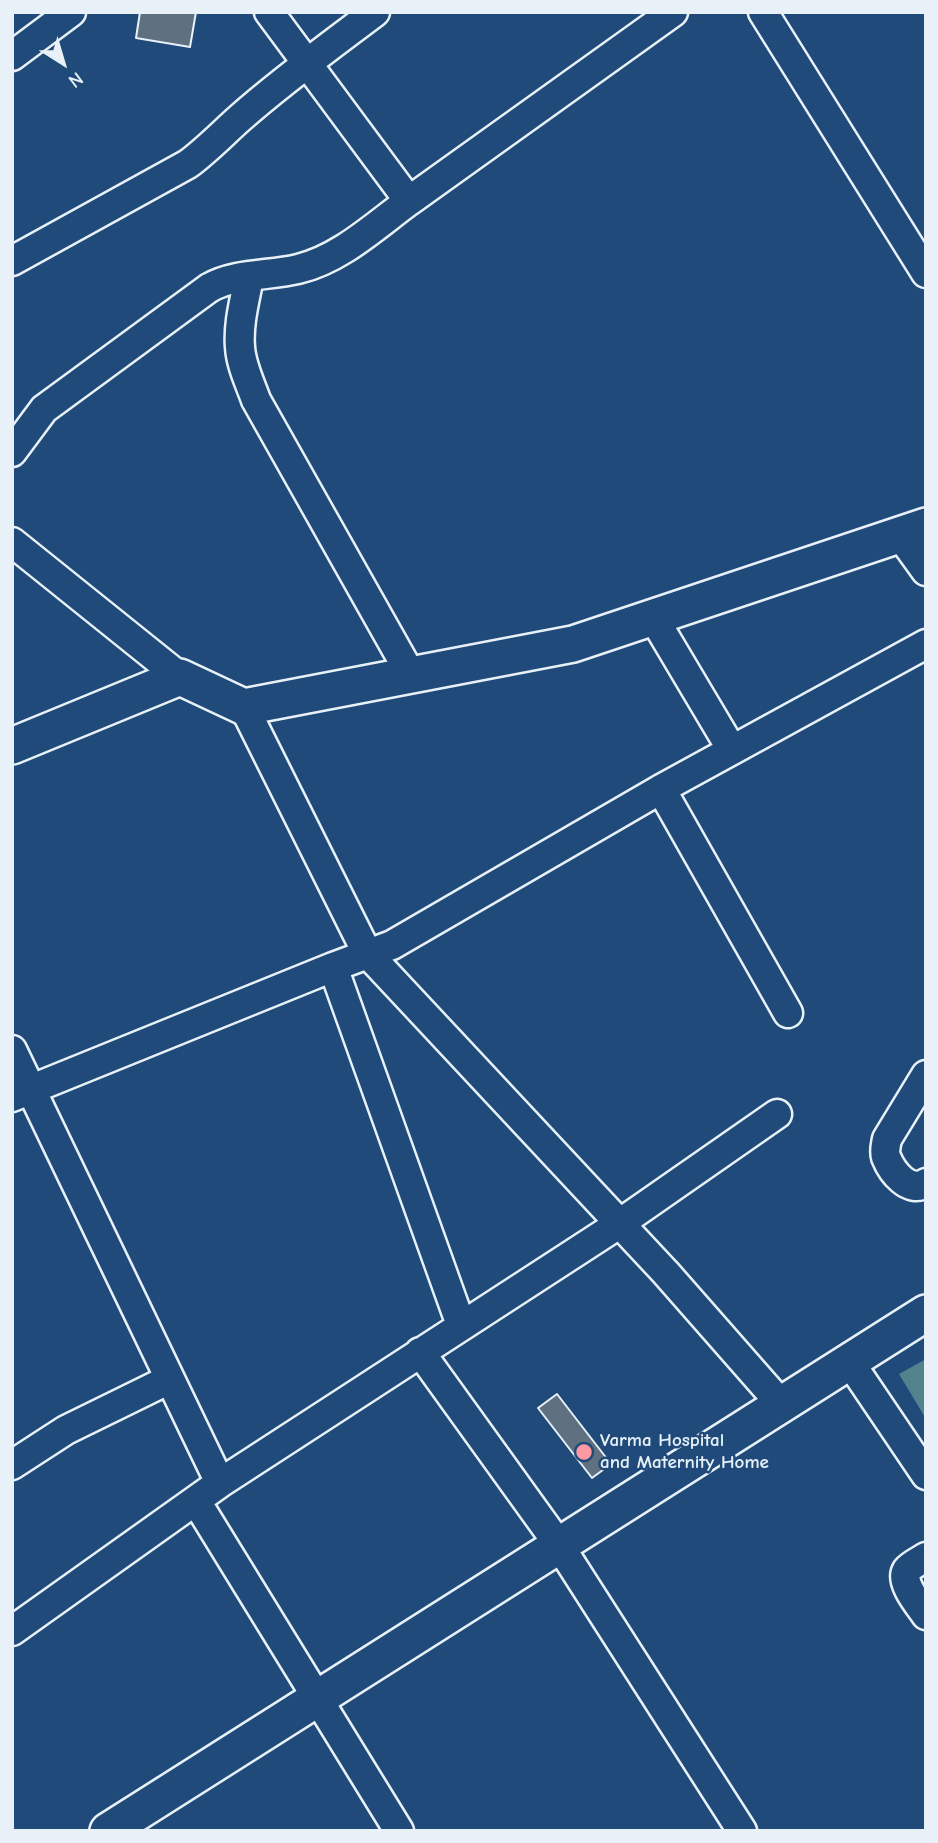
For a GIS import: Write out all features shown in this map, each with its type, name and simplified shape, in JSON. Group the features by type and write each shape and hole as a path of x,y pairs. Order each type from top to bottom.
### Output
{"street":[{"path":"12,56 71,12"},
{"path":"269,12 409,201"},
{"path":"12,261 188,164 307,63 375,12"},
{"path":"12,452 44,409 209,288 220,282 297,269 341,251 673,12"},
{"path":"763,12 926,273"},
{"path":"249,277 241,321 240,347 256,400 411,675"},
{"path":"12,542 180,677 244,707 573,644 913,530 926,571"},
{"path":"653,617 732,750"},
{"path":"21,1093 392,945 661,789 926,644"},
{"path":"12,746 180,677"},
{"path":"244,707 367,953 620,1224 781,1405"},
{"path":"661,789 788,1013"},
{"path":"333,967 461,1325"},
{"path":"12,1050 21,1093 170,1380 220,1483"},
{"path":"926,1074 887,1139 885,1150 886,1158 903,1182 912,1186 926,1183"},
{"path":"12,1631 220,1483 620,1224 777,1114"},
{"path":"108,1831 926,1313"},
{"path":"420,1352 559,1545 741,1831"},
{"path":"849,1362 926,1475"},
{"path":"12,1465 66,1430 170,1380"},
{"path":"196,1501 399,1831"},
{"path":"926,1557 905,1574 907,1584 926,1615"}],"green space":[{"path":"926,1359 926,1419 899,1374"}],"building":[{"path":"140,12 196,12 190,47 136,38"},
{"path":"557,1394 611,1464 592,1478 538,1408"}],"place":[{"name":"Varma Hospital and Maternity Home","path":"584,1452"}]}
